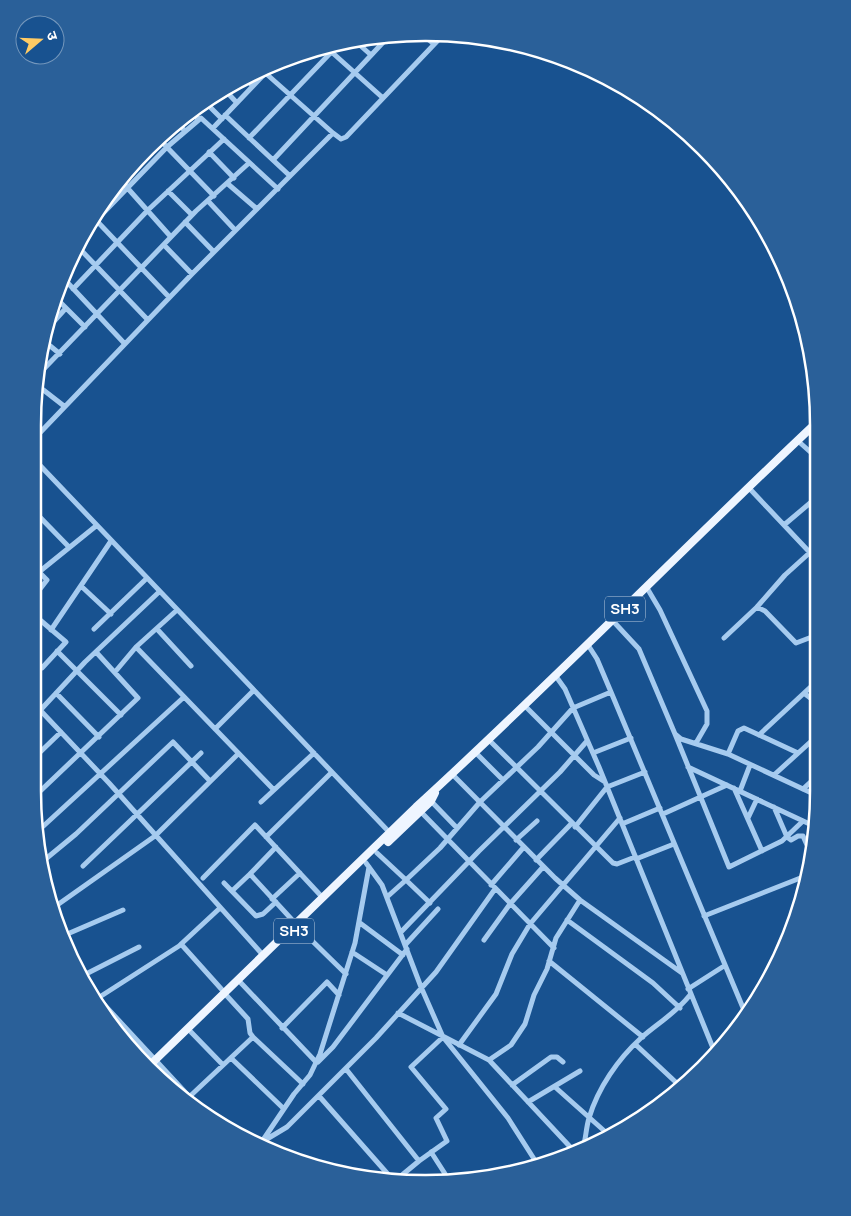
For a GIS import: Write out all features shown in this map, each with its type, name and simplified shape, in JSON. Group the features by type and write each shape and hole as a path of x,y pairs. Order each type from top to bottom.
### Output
{"main road":[{"name":"SH3","path":"155,1062 240,983 322,898 390,833 429,799 523,704 613,621 810,429"},
{"name":"SH3","path":"155,1063 191,1032 262,954 367,865 377,852 420,812 429,799"}],"street":[{"path":"431,41 434,44"},
{"path":"268,75 341,139 346,137 437,41"},
{"path":"273,160 381,44"},
{"path":"362,47 371,55"},
{"path":"249,138 330,53"},
{"path":"332,53 383,98"},
{"path":"213,128 258,80"},
{"path":"230,95 237,103"},
{"path":"211,107 249,138 290,176"},
{"path":"112,204 198,119 204,119 278,189"},
{"path":"41,430 147,319 333,134"},
{"path":"73,289 168,190 224,139"},
{"path":"164,145 214,196"},
{"path":"209,152 234,178"},
{"path":"46,367 185,222 249,163"},
{"path":"228,184 257,209"},
{"path":"126,186 171,237"},
{"path":"168,190 192,215"},
{"path":"208,201 235,230"},
{"path":"185,222 214,252"},
{"path":"99,223 169,297"},
{"path":"164,245 192,274"},
{"path":"83,252 147,319"},
{"path":"68,283 124,343"},
{"path":"62,304 85,327"},
{"path":"56,319 66,308"},
{"path":"50,346 60,354"},
{"path":"43,390 64,406"},
{"path":"798,441 810,452"},
{"path":"41,467 390,833"},
{"path":"724,638 757,607 785,575 810,553 749,488"},
{"path":"784,526 810,503"},
{"path":"41,519 68,546"},
{"path":"41,569 68,546 96,526"},
{"path":"51,630 111,541"},
{"path":"41,575 47,580 41,587"},
{"path":"94,629 146,579"},
{"path":"81,586 110,614"},
{"path":"646,588 660,610 707,711 707,724 696,743"},
{"path":"41,709 96,652 159,592"},
{"path":"757,607 765,611 796,642 810,637"},
{"path":"115,672 136,647 177,610"},
{"path":"41,621 66,642 41,668"},
{"path":"613,621 639,649 729,867 787,838 803,821"},
{"path":"157,629 191,666"},
{"path":"588,644 597,659 631,738 743,1007"},
{"path":"136,647 274,790"},
{"path":"57,651 121,716"},
{"path":"41,791 82,754 138,698 96,652"},
{"path":"555,675 565,689 587,740 712,1046"},
{"path":"759,735 810,689"},
{"path":"215,729 254,690"},
{"path":"387,897 447,840 480,802 573,708 611,692"},
{"path":"56,693 99,737"},
{"path":"805,694 810,698"},
{"path":"43,826 184,697"},
{"path":"523,704 574,756 606,785"},
{"path":"41,711 118,793 262,954"},
{"path":"728,754 741,729 748,729 798,753"},
{"path":"41,751 61,732"},
{"path":"675,734 682,739 728,754 810,792"},
{"path":"592,753 631,738"},
{"path":"488,739 540,793 615,864 674,844"},
{"path":"402,932 468,862 540,793 587,740"},
{"path":"48,857 76,834 173,742 210,781"},
{"path":"774,775 810,742"},
{"path":"475,752 502,780"},
{"path":"83,866 201,753"},
{"path":"261,802 314,753"},
{"path":"59,904 155,836 238,754"},
{"path":"750,765 737,789 762,851"},
{"path":"688,766 808,823"},
{"path":"266,837 332,772"},
{"path":"536,860 573,825 606,785 645,772"},
{"path":"453,775 523,848 562,885 682,973"},
{"path":"803,789 810,783"},
{"path":"663,814 727,785"},
{"path":"429,799 457,828"},
{"path":"748,818 757,799"},
{"path":"774,807 787,838"},
{"path":"460,1045 496,994 512,954 530,924 562,885 621,821 660,808"},
{"path":"420,812 554,948"},
{"path":"516,840 537,822"},
{"path":"203,878 256,826 322,898"},
{"path":"787,838 791,840 802,836 806,843"},
{"path":"232,891 276,847"},
{"path":"266,1140 288,1127 346,1069 436,972 493,887 523,848"},
{"path":"377,852 430,902"},
{"path":"367,865 382,885 402,932 421,987 443,1037 508,1118 534,1159"},
{"path":"316,1064 346,974 360,923 367,865"},
{"path":"484,940 510,904 543,867"},
{"path":"224,882 256,916 262,914 300,873"},
{"path":"250,874 346,974"},
{"path":"704,916 799,878"},
{"path":"489,1060 511,1046 525,1024 534,995 554,948 567,920 580,900"},
{"path":"99,993 181,944 220,908"},
{"path":"264,1139 316,1064 333,1047 403,955 406,947 438,909"},
{"path":"68,933 123,910"},
{"path":"567,920 653,983 680,1008"},
{"path":"360,923 403,955"},
{"path":"181,944 248,1020 250,1033 253,1037 302,1084"},
{"path":"88,974 139,947"},
{"path":"352,952 387,975"},
{"path":"550,961 643,1037"},
{"path":"688,989 724,966"},
{"path":"282,1028 327,982 339,995"},
{"path":"240,983 316,1064"},
{"path":"585,1140 597,1096 624,1056 643,1037 680,1008 690,996"},
{"path":"398,1013 489,1060 570,1147"},
{"path":"120,1023 146,1054"},
{"path":"191,1032 223,1065"},
{"path":"192,1095 253,1037"},
{"path":"402,1174 447,1141 436,1118 446,1109 411,1067 443,1037"},
{"path":"635,1044 675,1082"},
{"path":"512,1084 551,1057 557,1057 563,1062"},
{"path":"231,1058 284,1108"},
{"path":"346,1069 419,1161"},
{"path":"528,1102 580,1071"},
{"path":"555,1087 603,1131"},
{"path":"319,1096 388,1173"},
{"path":"431,1152 445,1174"}]}
